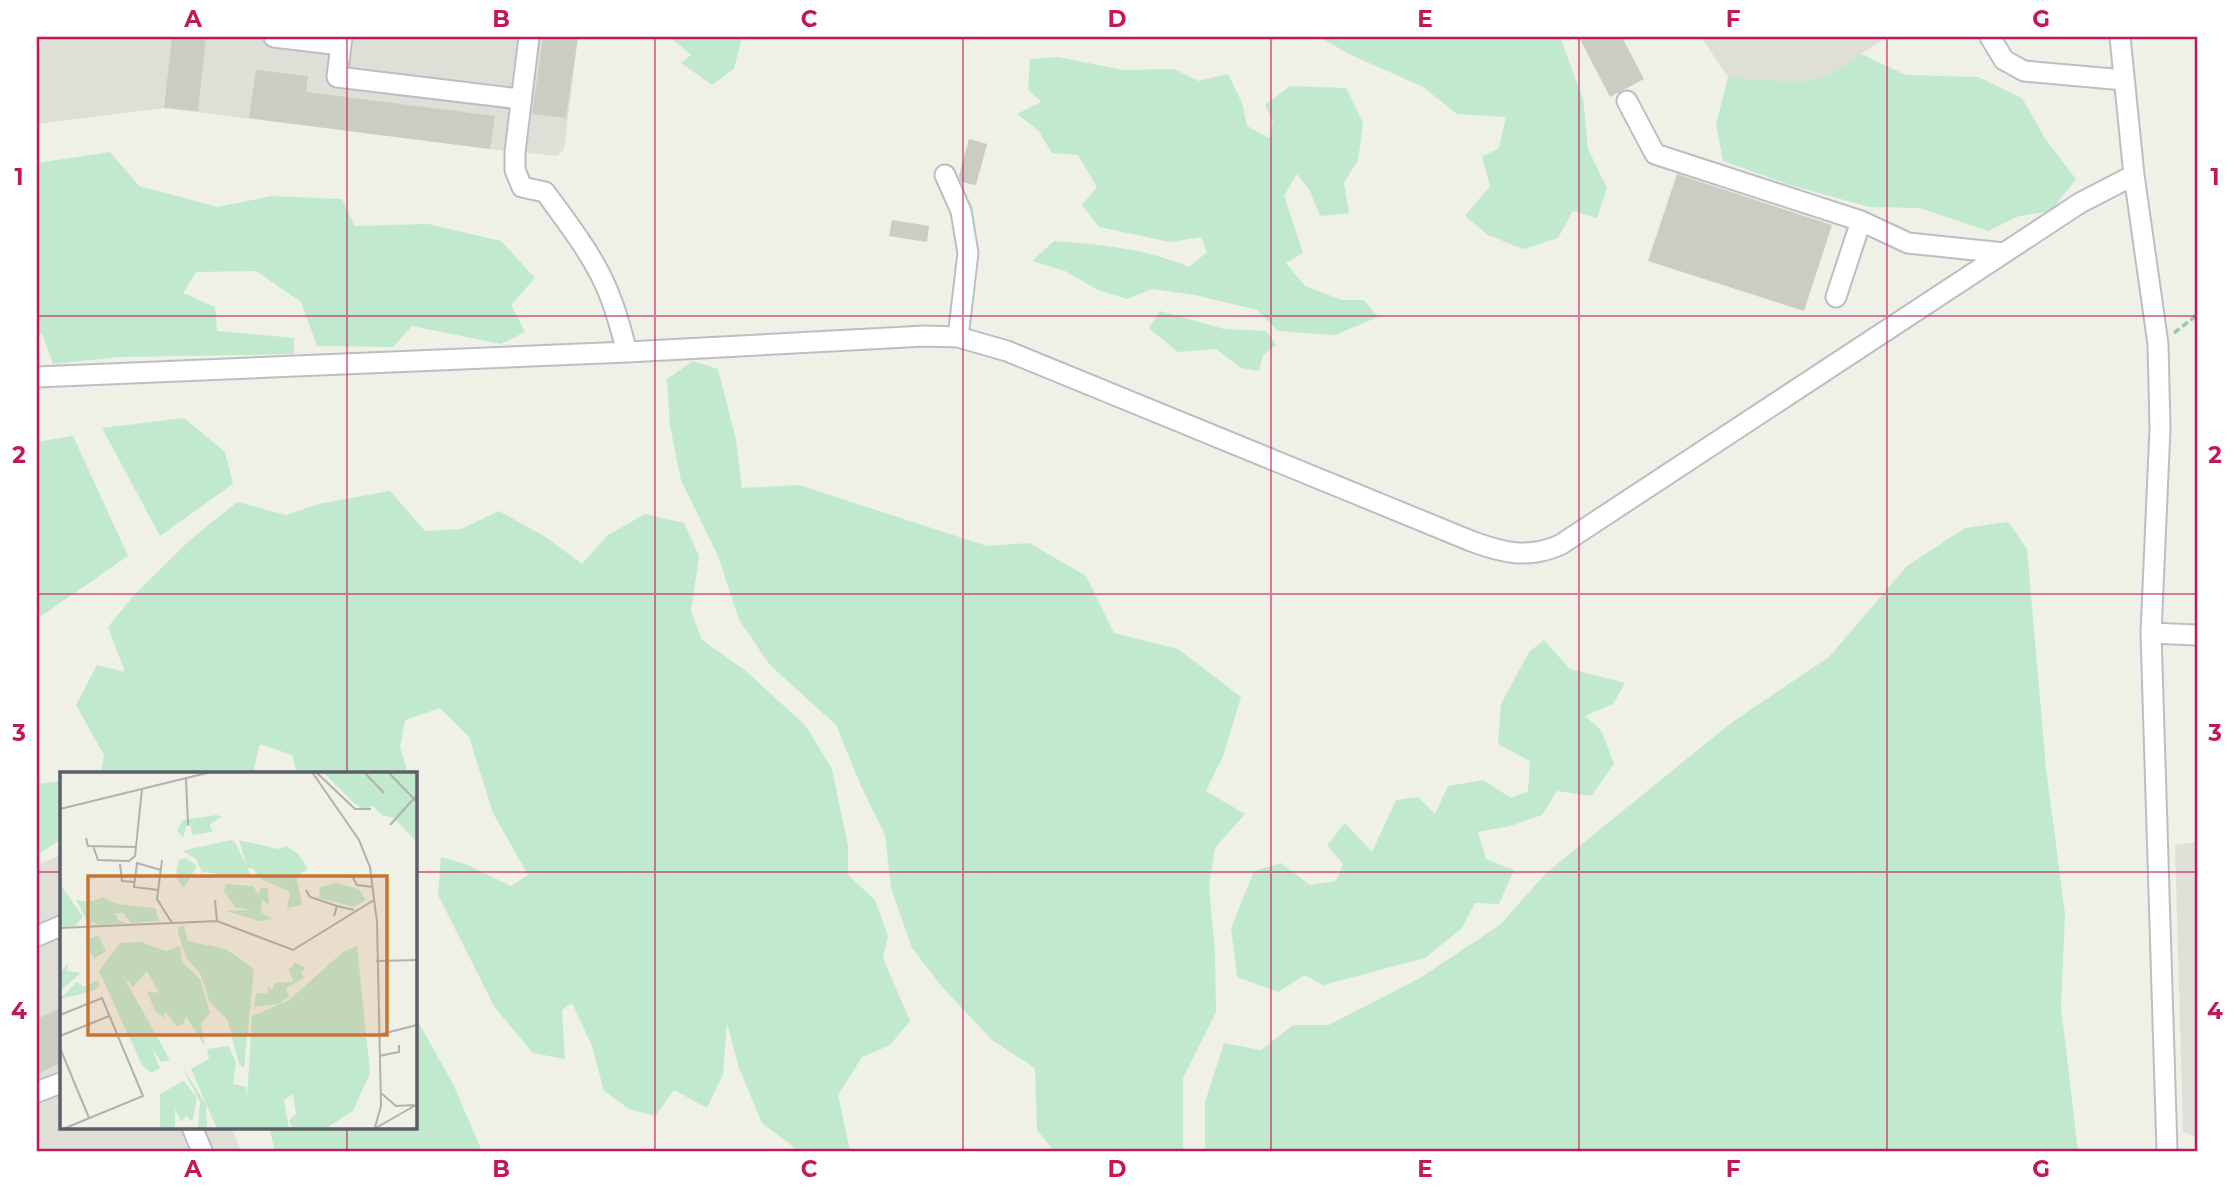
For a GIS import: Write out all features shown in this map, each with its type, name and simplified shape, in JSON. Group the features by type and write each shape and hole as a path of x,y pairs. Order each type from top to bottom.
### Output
{"street":[{"path":"274,37 342,41 337,77 520,99"},
{"path":"529,37 520,99 515,170 522,187 545,192 573,230 600,274 617,315 627,352"},
{"path":"1990,37 2004,60 2024,71 2124,80"},
{"path":"2120,37 2134,175 2158,344 2160,428 2151,632 2167,1151"},
{"path":"1627,101 1656,154 1861,221 1908,243 2004,253"},
{"path":"945,175 961,211 968,253 958,337"},
{"path":"37,377 627,352 925,336 958,337 1007,351 1471,541 1508,552 1527,554 1544,552 1560,545 2080,203 2134,175"},
{"path":"1836,297 1861,221"},
{"path":"2151,632 2197,635"},
{"path":"37,936 60,926"},
{"path":"37,1092 60,1083"},
{"path":"192,1128 202,1151"}],"path":[{"path":"2158,344 2197,315"}],"shaded area":[{"path":"37,37 578,37 564,149 557,156 164,108 37,124"},
{"path":"1701,37 1887,37 1827,76 1798,82 1728,77"},
{"path":"2197,842 2197,1137 2183,1132 2175,845"},
{"path":"60,855 60,1128 231,1128 241,1151 37,1151 37,865"}],"green space":[{"path":"670,37 742,37 734,69 712,85 681,63 691,55"},
{"path":"1319,37 1560,37 1583,99 1588,149 1607,188 1597,218 1573,211 1558,238 1523,249 1488,235 1465,216 1490,186 1482,157 1499,148 1506,117 1457,114 1423,87 1349,54"},
{"path":"1861,54 1906,75 1978,77 2022,98 2046,140 2076,179 2051,211 2019,216 1988,231 1920,208 1869,207 1790,185 1723,161 1716,125 1728,77 1798,82 1827,76"},
{"path":"1058,57 1123,70 1174,69 1198,81 1228,74 1242,103 1247,126 1269,138 1273,122 1265,105 1290,86 1346,88 1363,123 1358,160 1344,183 1349,213 1320,216 1310,191 1297,174 1284,196 1303,253 1286,263 1305,286 1342,300 1364,300 1378,317 1335,335 1278,331 1257,310 1195,295 1152,289 1127,299 1098,290 1065,271 1032,261 1054,241 1139,251 1189,267 1207,252 1201,237 1170,242 1099,227 1082,205 1097,187 1078,155 1052,153 1038,130 1017,114 1041,102 1028,90 1030,59"},
{"path":"110,152 139,186 218,207 272,196 342,199 355,226 428,224 501,241 535,278 511,305 525,332 501,344 412,326 393,347 317,346 301,302 256,271 196,272 183,293 215,307 217,331 294,338 294,354 120,357 53,364 42,333 37,336 37,163"},
{"path":"1160,311 1224,329 1267,331 1276,345 1263,355 1259,371 1241,368 1216,349 1178,352 1149,328"},
{"path":"693,361 718,369 736,440 742,488 799,485 987,546 1029,543 1086,576 1114,633 1178,649 1241,697 1223,756 1206,791 1245,814 1215,848 1209,886 1215,952 1216,1012 1183,1078 1183,1151 1054,1151 1037,1130 1035,1068 992,1040 943,988 912,948 891,888 885,835 836,725 770,665 739,620 718,556 681,480 670,426 667,379"},
{"path":"184,418 225,452 233,484 160,536 102,428"},
{"path":"73,436 128,556 41,616 37,607 37,442"},
{"path":"390,491 425,531 461,529 499,511 544,536 582,564 608,535 645,514 684,523 699,556 691,611 702,640 747,672 806,726 832,769 848,846 848,875 875,900 888,936 883,958 910,1021 890,1045 862,1057 838,1095 850,1151 799,1151 762,1123 739,1068 727,1023 723,1074 707,1108 674,1090 655,1116 629,1109 604,1091 592,1046 572,1003 562,1010 565,1059 533,1053 495,1008 438,895 441,857 468,865 511,886 528,875 493,813 469,737 440,708 405,720 400,747 408,772 297,772 292,755 260,744 254,768 257,772 101,772 104,755 76,705 97,665 125,672 108,627 134,595 190,540 237,502 286,515 318,504"},
{"path":"2008,522 2027,549 2046,768 2065,914 2061,1007 2078,1151 1205,1151 1205,1102 1224,1043 1261,1050 1293,1025 1329,1025 1420,978 1500,925 1545,874 1731,723 1829,657 1907,566 1965,528"},
{"path":"1544,640 1570,669 1625,683 1613,704 1585,716 1601,730 1614,764 1591,796 1557,791 1542,815 1510,826 1478,832 1486,859 1514,870 1499,904 1475,903 1462,928 1425,958 1323,985 1305,975 1278,992 1237,977 1231,928 1254,871 1281,863 1310,885 1336,881 1343,864 1327,845 1345,823 1372,852 1396,800 1418,797 1435,814 1448,786 1483,780 1511,798 1528,791 1530,761 1498,744 1501,704 1529,652"},
{"path":"60,781 60,840 37,855 37,784"},
{"path":"416,1018 453,1084 482,1151 275,1151 269,1128 416,1128"}],"building":[{"path":"172,37 206,37 198,111 164,108"},
{"path":"543,37 578,37 566,118 532,114"},
{"path":"1579,37 1622,37 1644,79 1610,97"},
{"path":"256,70 308,76 306,92 495,116 490,149 249,118"},
{"path":"969,139 987,144 976,185 961,182 959,176"},
{"path":"1677,174 1832,225 1804,311 1648,261"},
{"path":"892,220 929,226 927,242 889,236"},
{"path":"60,1008 60,1063 37,1074 37,1019"}]}
